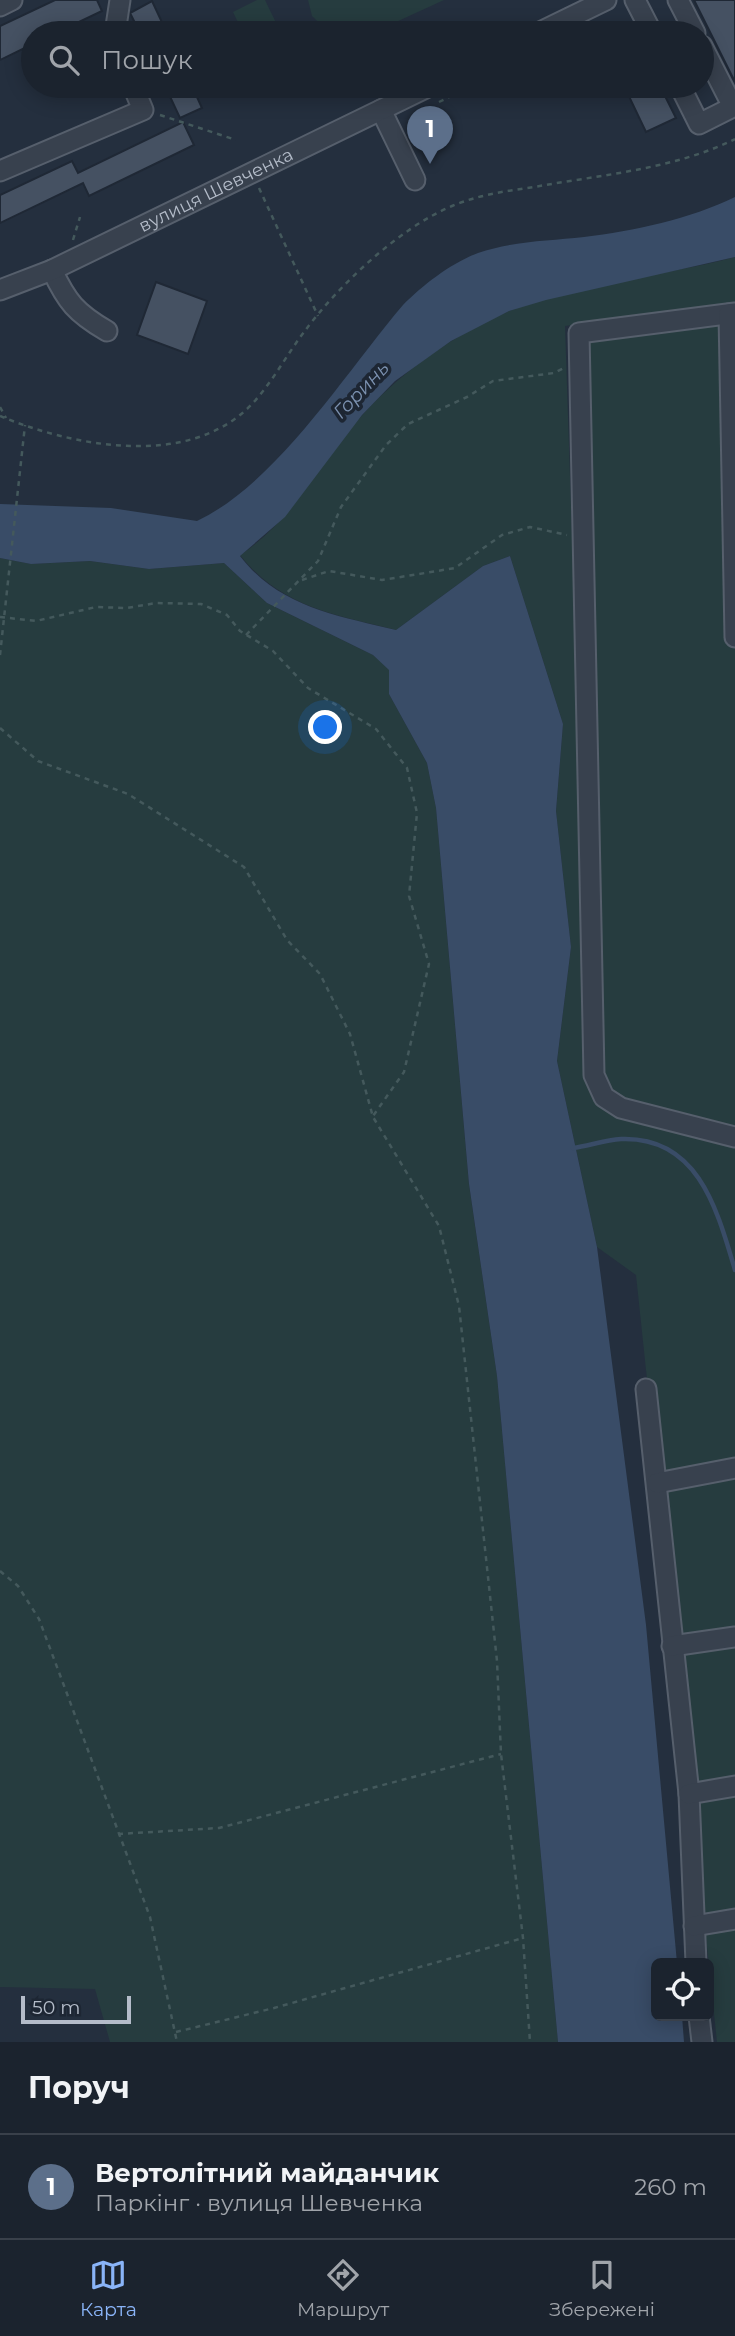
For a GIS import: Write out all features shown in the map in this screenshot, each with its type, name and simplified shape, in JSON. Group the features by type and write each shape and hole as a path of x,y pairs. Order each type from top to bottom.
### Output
{"street":[{"path":"0,6 12,0"},
{"path":"117,21 120,0"},
{"path":"563,21 606,0"},
{"path":"635,0 646,21"},
{"path":"678,0 689,21"},
{"path":"686,98 699,124 733,107 714,70"},
{"path":"0,171 143,110 138,98"},
{"name":"вулиця Шевченка","path":"0,290 52,270 406,98"},
{"path":"381,110 415,180"},
{"path":"52,270 65,298 79,315 107,331"},
{"path":"735,637 732,313 579,333 596,1081 604,1097 621,1108 735,1137"},
{"path":"646,1389 689,1794 696,1958"},
{"path":"657,1483 735,1468"},
{"path":"672,1646 735,1637"},
{"path":"689,1794 735,1786"},
{"path":"694,1926 735,1919"},
{"path":"700,2021 702,2042"}],"path":[{"path":"143,110 194,124 236,140"},
{"path":"0,416 47,433 95,442 152,446 184,442 219,428 246,410 318,316 382,253 412,228 454,205 483,195 686,158 735,139"},
{"path":"259,189 318,316"},
{"path":"246,635 323,553 341,507 386,445 408,424 467,397 493,381 554,373 563,369 568,360"},
{"path":"0,407 6,418"},
{"path":"0,655 2,617 9,585 25,424"},
{"path":"299,581 329,571 382,580 455,568 502,535 530,527 566,534 584,550"},
{"path":"2,617 36,621 96,607 127,608 156,603 201,604 227,615 246,635 273,651 308,688 376,729 407,768 417,813 409,896 429,964 404,1072 373,1117"},
{"path":"0,728 38,761 128,793 244,867 287,940 320,974 350,1034 373,1117 439,1226 459,1306 497,1661 500,1754 523,1938 530,2042"},
{"path":"0,1571 18,1587 39,1619 150,1917 177,2042"},
{"path":"118,1834 219,1828 500,1754"},
{"path":"176,2032 274,2008 523,1938"}],"green space":[{"path":"257,0 265,0 275,21 237,21 233,12"},
{"path":"308,0 444,0 398,21 317,21 312,16"},
{"path":"735,257 735,302 565,326 590,1076 594,1099 605,1109 585,336 735,318 735,2042 717,2042 714,1958 708,1958 636,1275 597,1247 557,1061 571,947 556,811 563,724 510,556 483,566 396,630 331,614 292,598 256,573 240,555 277,524 365,412 413,368 449,343 487,321 533,302 589,287"},
{"path":"0,558 31,564 90,561 149,569 224,563 267,603 373,655 390,670 389,694 427,763 436,808 469,1185 497,1376 558,2042 110,2042 95,1989 0,1987"}],"water":[{"name":"Горинь","path":"735,197 735,257 546,300 509,311 451,341 395,381 362,415 285,517 240,556 273,587 291,598 331,614 396,630 483,566 510,556 563,724 556,811 571,947 557,1061 597,1247 646,1625 677,1958 651,1958 651,2021 682,2021 684,2042 558,2042 497,1376 469,1184 436,808 427,763 389,694 389,670 373,655 267,603 224,563 149,569 90,561 31,564 0,558 0,504 111,508 197,521 226,504 255,481 282,454 403,305 428,282 448,269 478,253 504,246 642,228 718,205"}],"building":[{"path":"55,0 97,0 102,11 81,21 21,21 21,50 0,60 0,26"},
{"path":"694,0 735,0 735,82 714,40 714,21 704,21"},
{"path":"152,1 161,21 134,21 130,13"},
{"path":"171,98 197,98 202,108 180,118"},
{"path":"630,98 666,98 676,118 646,132"},
{"path":"183,122 194,145 89,196 83,183 0,223 0,195 72,161 78,173"},
{"path":"156,282 207,301 188,354 137,335"}],"waterway":[{"path":"573,1148 621,1139 647,1141 669,1150 686,1163 700,1180 720,1223 735,1270"}],"place":[{"name":"Вертолітний майданчик","path":"430,164"}]}
